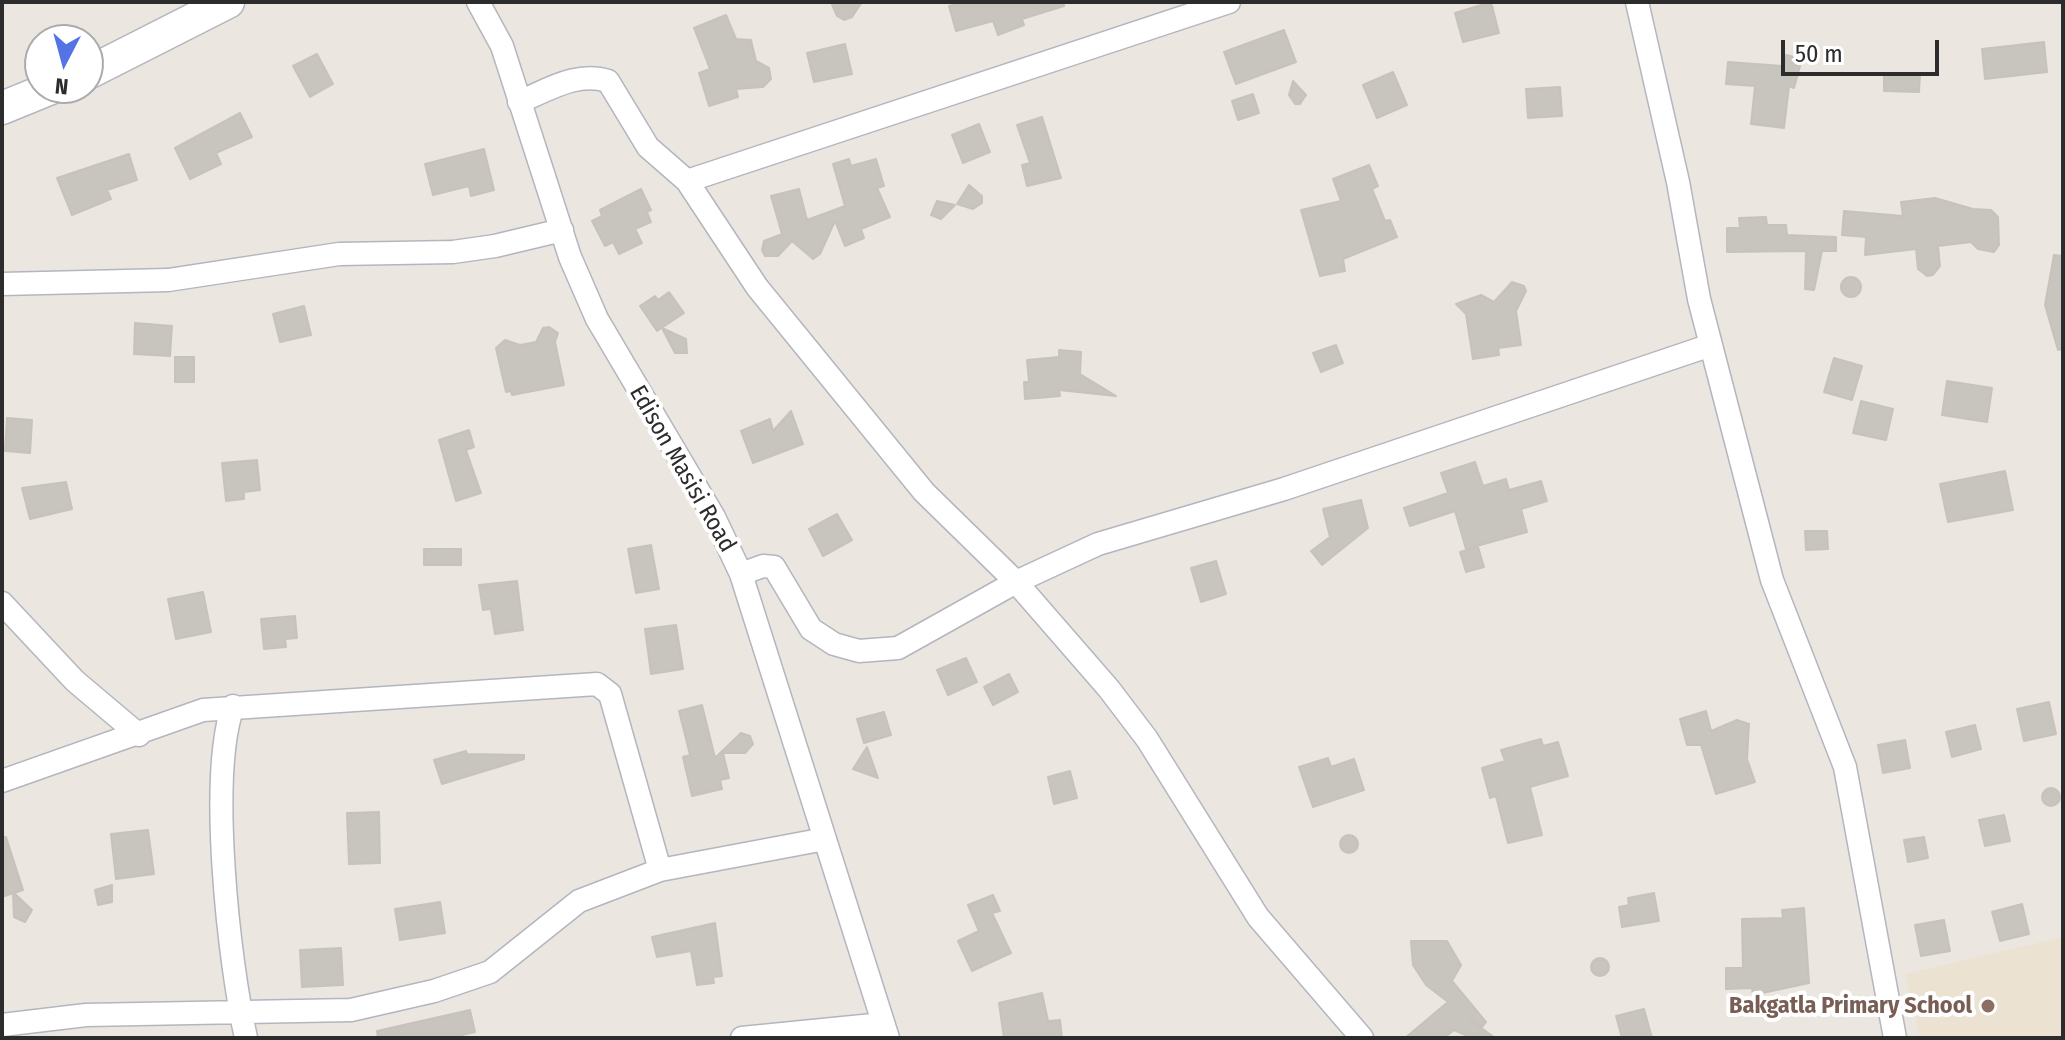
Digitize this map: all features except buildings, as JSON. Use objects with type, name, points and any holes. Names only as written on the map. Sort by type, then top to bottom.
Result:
[{"type":"main road","points":[[104,65],[228,2]]},
{"type":"main road","points":[[2,108],[24,99]]},
{"type":"street","name":"Edison Masisi Road","points":[[478,2],[502,46],[562,230],[597,319],[714,517],[741,574],[885,1031]]},
{"type":"street","points":[[687,181],[1229,2]]},
{"type":"street","points":[[1637,2],[1711,345],[1772,580],[1845,767],[1895,1038]]},
{"type":"street","points":[[519,102],[574,79],[591,76],[608,81],[648,147],[687,181],[757,287],[914,480],[1072,642],[1147,739],[1258,917],[1362,1038]]},
{"type":"street","points":[[2,284],[168,280],[339,254],[453,252],[495,246],[562,230]]},
{"type":"street","points":[[741,574],[763,566],[774,567],[811,629],[834,644],[859,651],[898,648],[1016,582],[1098,544],[1284,489],[1711,345]]},
{"type":"street","points":[[2,603],[75,681],[139,735]]},
{"type":"street","points":[[2,781],[203,710],[597,684],[610,694],[660,870]]},
{"type":"street","points":[[233,706],[222,746],[226,878],[240,1011],[246,1038]]},
{"type":"street","points":[[2,1025],[86,1015],[351,1010],[448,987],[490,972],[579,901],[660,870],[825,839]]},
{"type":"street","points":[[742,1038],[885,1031]]},
{"type":"shaded area","name":"Bakgatla Primary School","points":[[2063,937],[2063,1038],[1920,1038],[1905,974]]},
{"type":"place","name":"Bakgatla Primary School","points":[[1988,1006]]}]
